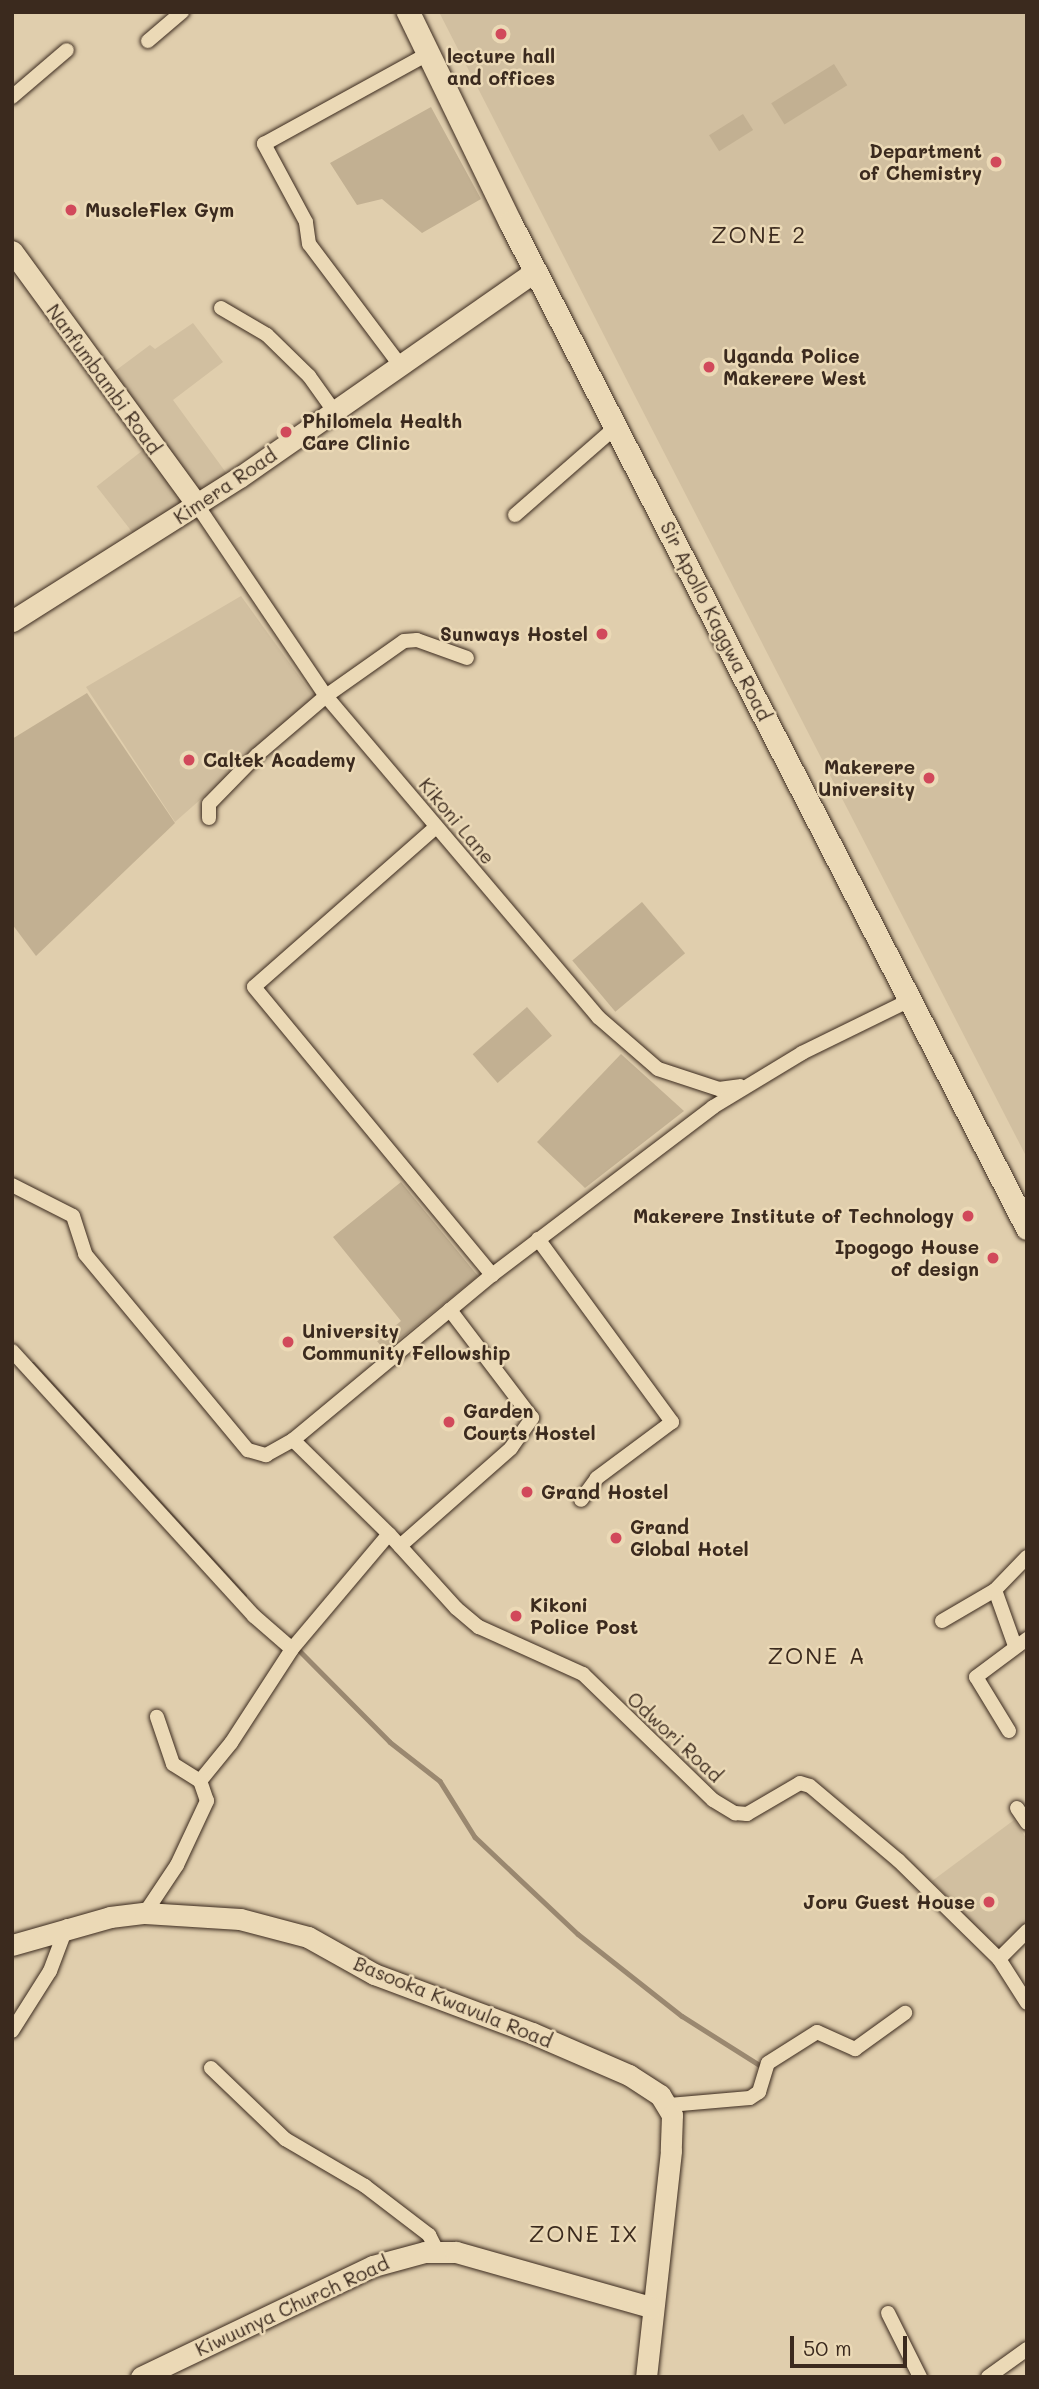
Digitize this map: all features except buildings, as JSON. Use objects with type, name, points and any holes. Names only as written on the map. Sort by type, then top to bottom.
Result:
[{"type":"main road","name":"Sir Apollo Kaggwa Road","points":[[408,12],[535,271],[912,999],[1027,1228]]},
{"type":"street","points":[[148,41],[182,12]]},
{"type":"street","points":[[12,97],[67,50]]},
{"type":"street","points":[[400,365],[309,244],[306,222],[264,144],[428,54]]},
{"type":"street","name":"Nanfumbambi Road","points":[[12,251],[197,505]]},
{"type":"street","name":"Kimera Road","points":[[12,621],[197,505],[535,271]]},
{"type":"street","points":[[221,308],[267,335],[309,376],[334,411]]},
{"type":"street","points":[[515,514],[615,427]]},
{"type":"street","name":"Kikoni Lane","points":[[197,505],[326,696],[598,1017],[642,1057],[702,1086],[719,1089],[745,1085]]},
{"type":"street","points":[[209,818],[213,799],[326,696],[410,639],[467,658]]},
{"type":"street","points":[[436,827],[254,987],[492,1275]]},
{"type":"street","points":[[12,1185],[73,1216],[85,1254],[253,1454],[274,1453],[538,1239],[745,1085],[912,999]]},
{"type":"street","points":[[538,1239],[672,1422],[597,1478],[581,1500]]},
{"type":"street","points":[[400,1546],[511,1448],[532,1418],[450,1310]]},
{"type":"street","points":[[12,1351],[254,1616],[292,1649]]},
{"type":"street","name":"Odwori Road","points":[[293,1440],[389,1534],[478,1627],[583,1674],[646,1740],[713,1800],[735,1813],[757,1811],[800,1783],[810,1786],[898,1860],[999,1959],[1027,2003]]},
{"type":"street","points":[[200,1781],[231,1743],[292,1649],[389,1534]]},
{"type":"street","points":[[942,1621],[995,1590],[1027,1557]]},
{"type":"street","points":[[995,1590],[1021,1642],[976,1677],[1009,1731]]},
{"type":"street","points":[[145,1913],[177,1865],[208,1801],[200,1781],[173,1764],[157,1717]]},
{"type":"street","points":[[1017,1808],[1027,1823]]},
{"type":"street","name":"Basooka Kwavula Road","points":[[12,1945],[67,1926],[145,1913],[240,1919],[308,1937],[374,1974],[480,2012],[629,2075],[670,2110]]},
{"type":"street","points":[[12,2031],[50,1971],[67,1926]]},
{"type":"street","points":[[999,1959],[1027,1931]]},
{"type":"street","points":[[646,2377],[651,2307],[667,2202],[670,2110],[750,2098],[759,2092],[768,2063],[817,2032],[855,2049],[905,2013]]},
{"type":"street","points":[[211,2068],[285,2139],[365,2186],[429,2235],[437,2251]]},
{"type":"street","name":"Kiwuunya Church Road","points":[[141,2377],[373,2266],[437,2251],[456,2252],[651,2307]]},
{"type":"street","points":[[888,2314],[920,2377]]},
{"type":"street","points":[[988,2377],[1027,2349]]},
{"type":"shaded area","name":"Makerere University","points":[[439,12],[1027,12],[1027,1158],[636,398]]},
{"type":"shaded area","points":[[834,64],[847,85],[784,124],[771,103]]},
{"type":"shaded area","points":[[431,107],[481,199],[422,233],[382,199],[357,205],[330,163]]},
{"type":"shaded area","points":[[743,114],[753,130],[719,151],[709,135]]},
{"type":"shaded area","points":[[193,323],[223,362],[173,400],[230,478],[205,497],[111,374],[150,345],[155,349]]},
{"type":"shaded area","points":[[147,447],[191,504],[141,543],[97,486]]},
{"type":"shaded area","name":"Caltek Academy","points":[[241,596],[315,698],[175,822],[86,687]]},
{"type":"shaded area","points":[[87,693],[175,823],[36,956],[12,924],[12,739]]},
{"type":"shaded area","points":[[642,902],[685,953],[615,1012],[572,960]]},
{"type":"shaded area","points":[[527,1007],[552,1036],[498,1083],[473,1054]]},
{"type":"shaded area","points":[[621,1054],[684,1111],[585,1188],[537,1142]]},
{"type":"shaded area","points":[[401,1182],[478,1276],[385,1351],[377,1341],[401,1321],[333,1237]]},
{"type":"shaded area","name":"Joru Guest House","points":[[1014,1820],[1027,1839],[1027,1923],[998,1951],[932,1881]]},
{"type":"waterway","points":[[33,1364],[244,1595]]},
{"type":"waterway","points":[[297,1648],[390,1742],[440,1781],[475,1837],[578,1934],[682,2016],[761,2066]]},
{"type":"place","name":"lecture hall and offices","points":[[501,34]]},
{"type":"place","name":"Department of Chemistry","points":[[996,162]]},
{"type":"place","name":"MuscleFlex Gym","points":[[71,210]]},
{"type":"place","name":"Uganda Police Makerere West","points":[[709,367]]},
{"type":"place","name":"Philomela Health Care Clinic","points":[[286,432]]},
{"type":"place","name":"Sunways Hostel","points":[[602,634]]},
{"type":"place","name":"Caltek Academy","points":[[189,760]]},
{"type":"place","name":"Makerere University","points":[[929,778]]},
{"type":"place","name":"Makerere Institute of Technology","points":[[968,1216]]},
{"type":"place","name":"Ipogogo House of design","points":[[993,1258]]},
{"type":"place","name":"University Community Fellowship","points":[[288,1342]]},
{"type":"place","name":"Garden Courts Hostel","points":[[449,1422]]},
{"type":"place","name":"Grand Hostel","points":[[527,1492]]},
{"type":"place","name":"Grand Global Hotel","points":[[616,1538]]},
{"type":"place","name":"Kikoni Police Post","points":[[516,1616]]},
{"type":"place","name":"Joru Guest House","points":[[989,1902]]},
{"type":"district","name":"ZONE 2","points":[[759,234]]},
{"type":"district","name":"ZONE A","points":[[817,1655]]},
{"type":"district","name":"ZONE IX","points":[[584,2233]]}]
